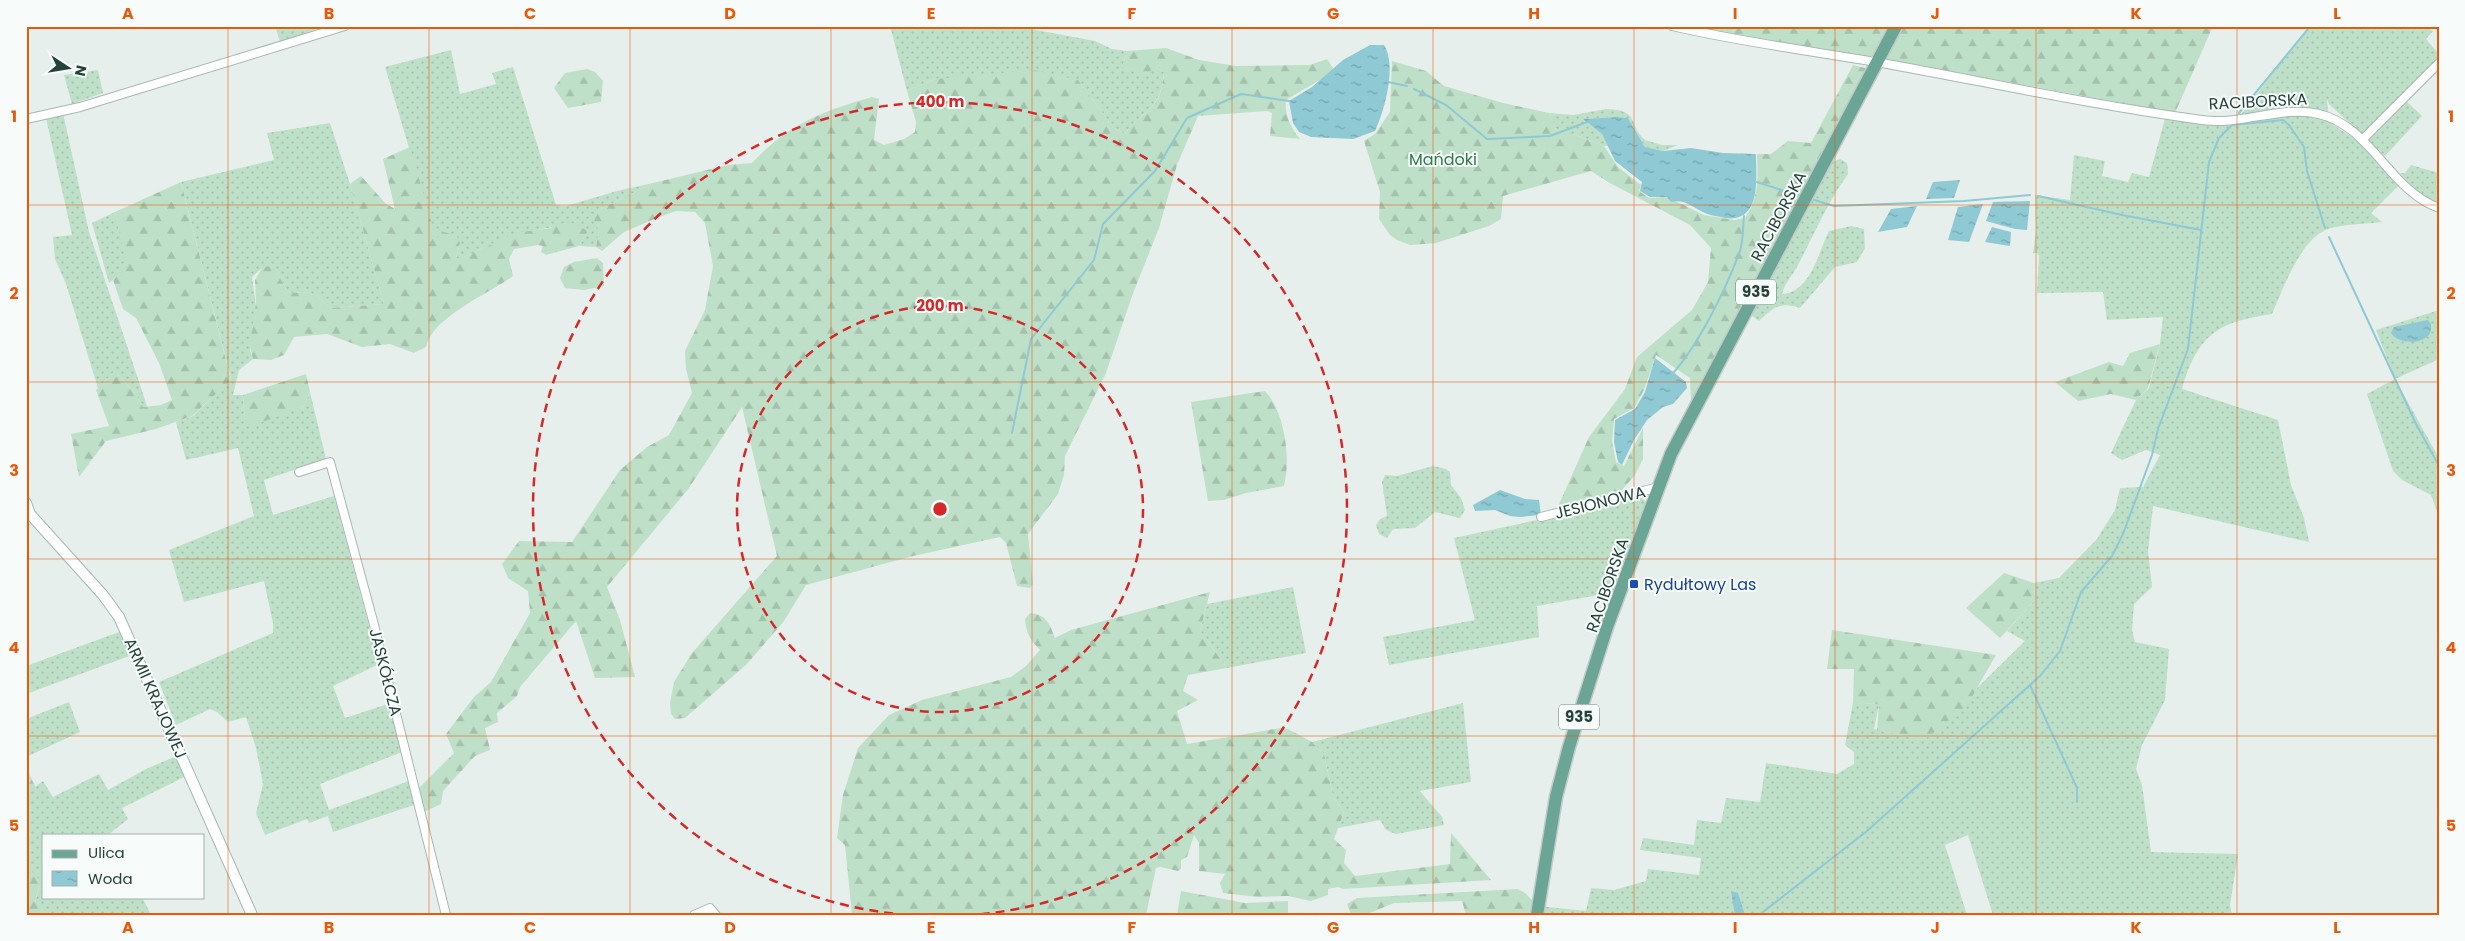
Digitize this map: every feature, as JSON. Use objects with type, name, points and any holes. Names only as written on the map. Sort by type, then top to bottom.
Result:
[{"type":"main road","name":"935","points":[[1877,62],[1896,26]]},
{"type":"main road","name":"RACIBORSKA","points":[[1538,915],[1556,798],[1569,747],[1607,627],[1671,454],[1877,62]]},
{"type":"street","points":[[26,119],[80,107],[345,26]]},
{"type":"street","points":[[1672,26],[1877,62]]},
{"type":"street","name":"RACIBORSKA","points":[[1877,62],[2038,94],[2212,122],[2301,112],[2330,117],[2362,140],[2412,194],[2426,204],[2439,208]]},
{"type":"street","points":[[2362,140],[2439,63]]},
{"type":"street","name":"JASKÓŁCZA","points":[[299,472],[330,462],[373,621],[446,915]]},
{"type":"street","name":"JESIONOWA","points":[[1541,517],[1659,487]]},
{"type":"street","name":"ARMII KRAJOWEJ","points":[[26,503],[30,514],[103,594],[119,617],[252,915]]},
{"type":"street","points":[[694,915],[710,908],[716,915]]},
{"type":"green space","points":[[275,26],[313,26],[314,30],[280,42]]},
{"type":"green space","points":[[890,26],[1015,26],[1095,41],[1112,49],[1127,51],[1122,68],[1156,68],[1164,72],[1162,86],[1156,101],[1125,134],[1113,127],[1078,80],[935,79],[907,91]]},
{"type":"green space","points":[[1680,26],[1893,26],[1875,59]]},
{"type":"green space","points":[[1902,26],[2213,26],[2175,113],[1885,59]]},
{"type":"green space","points":[[2309,26],[2311,28],[2311,26],[2427,26],[2433,31],[2426,39],[2439,54],[2439,63],[2405,100],[2422,116],[2385,156],[2329,104],[2327,99],[2328,113],[2305,110],[2240,116]]},
{"type":"green space","points":[[1166,48],[1199,60],[1236,66],[1310,65],[1327,59],[1335,71],[1286,100],[1289,121],[1300,139],[1270,136],[1272,113],[1267,111],[1198,116],[1177,165],[1159,228],[1132,296],[1106,373],[1065,456],[1064,475],[1058,494],[1028,534],[1033,584],[1030,588],[1017,586],[1006,543],[1000,537],[913,556],[806,585],[784,621],[747,664],[685,718],[675,719],[671,714],[670,703],[674,682],[692,653],[777,556],[742,407],[689,488],[607,587],[620,620],[635,677],[595,678],[576,621],[520,687],[517,696],[497,713],[498,722],[485,728],[490,750],[475,756],[443,791],[441,804],[422,813],[416,791],[454,753],[446,734],[474,697],[491,682],[530,613],[528,591],[508,578],[502,564],[519,541],[572,542],[620,470],[647,447],[669,435],[692,393],[686,369],[685,351],[705,310],[713,266],[705,223],[695,212],[676,211],[624,232],[602,251],[596,247],[599,231],[594,221],[599,210],[653,183],[728,165],[752,163],[779,138],[807,121],[872,97],[879,99],[874,140],[884,145],[904,139],[915,132],[916,122],[907,91],[935,79],[1033,70],[1078,80],[1113,127],[1125,134],[1156,101],[1161,90],[1164,72],[1156,68],[1144,75],[1122,68],[1127,51]]},
{"type":"green space","points":[[451,50],[460,94],[496,84],[492,73],[513,67],[556,205],[566,206],[653,183],[599,210],[599,231],[596,247],[579,246],[588,231],[574,227],[542,229],[524,233],[490,245],[462,258],[456,258],[460,243],[436,239],[385,67]]},
{"type":"green space","name":"Mańdoki","points":[[1392,61],[1426,71],[1444,86],[1503,103],[1549,113],[1556,130],[1573,134],[1604,146],[1618,167],[1641,185],[1639,191],[1649,198],[1667,197],[1704,215],[1734,220],[1745,218],[1753,203],[1757,180],[1757,154],[1771,154],[1788,141],[1811,143],[1853,65],[1865,68],[1867,73],[1691,401],[1690,378],[1656,355],[1644,390],[1634,408],[1614,419],[1612,442],[1616,462],[1624,466],[1643,428],[1643,459],[1635,475],[1621,491],[1556,511],[1589,437],[1625,389],[1637,357],[1692,310],[1708,282],[1711,248],[1690,225],[1608,182],[1591,171],[1503,196],[1501,219],[1489,226],[1436,243],[1410,245],[1397,240],[1390,235],[1379,219],[1380,192],[1364,141],[1375,134],[1390,112]]},
{"type":"green space","points":[[587,69],[595,72],[603,81],[601,102],[568,108],[554,88],[565,73]]},
{"type":"green space","points":[[98,70],[103,93],[72,104],[64,75]]},
{"type":"green space","points":[[1606,109],[1617,110],[1629,115],[1636,129],[1645,140],[1662,145],[1678,145],[1663,151],[1645,147],[1628,118],[1583,119],[1602,134],[1608,146],[1604,146],[1573,134],[1556,130],[1549,113],[1573,115]]},
{"type":"green space","points":[[63,113],[89,232],[147,406],[143,407],[135,393],[115,371],[98,388],[66,284],[55,259],[53,237],[72,235],[46,118]]},
{"type":"green space","points":[[2317,114],[2362,144],[2399,185],[2371,213],[2382,222],[2341,226],[2318,234],[2301,253],[2287,278],[2272,314],[2237,321],[2213,334],[2203,343],[2195,355],[2182,389],[2278,420],[2291,485],[2304,518],[2309,542],[2153,506],[2148,551],[2152,587],[2134,604],[2132,630],[2135,642],[2169,649],[2165,700],[2142,745],[2136,769],[2142,785],[2151,852],[2238,854],[2230,905],[2232,915],[1993,915],[1968,835],[1945,845],[1967,915],[1537,915],[1539,906],[1586,911],[1591,888],[1614,890],[1646,881],[1648,869],[1699,875],[1701,858],[1640,850],[1643,838],[1694,845],[1697,820],[1721,823],[1726,798],[1760,802],[1766,763],[1837,774],[1854,764],[1854,752],[1845,745],[1853,703],[1879,704],[1874,729],[1924,740],[2025,641],[2007,631],[2035,600],[2034,583],[2059,578],[2097,539],[2115,510],[2120,488],[2143,487],[2160,455],[2146,450],[2122,460],[2111,453],[2136,400],[2149,388],[2160,344],[2163,317],[2107,320],[2103,292],[2037,293],[2039,256],[2037,253],[2033,253],[2036,232],[2035,195],[2070,200],[2074,155],[2105,161],[2102,176],[2128,182],[2132,173],[2149,177],[2166,115],[2213,122]]},
{"type":"green space","points":[[330,123],[350,184],[384,304],[330,308],[316,295],[307,292],[288,293],[277,272],[262,268],[252,277],[256,307],[250,350],[253,359],[239,370],[233,395],[243,395],[245,425],[304,406],[310,392],[326,459],[264,480],[273,515],[334,496],[379,664],[333,686],[345,718],[391,703],[402,752],[320,784],[329,810],[409,781],[417,804],[333,832],[328,816],[309,823],[307,819],[265,835],[256,813],[263,784],[256,748],[246,717],[228,722],[217,712],[210,709],[176,725],[159,682],[273,633],[273,623],[264,581],[184,602],[169,550],[254,516],[238,448],[186,460],[176,422],[193,416],[231,379],[181,182],[274,160],[267,133]]},
{"type":"green space","points":[[410,147],[436,238],[444,232],[457,236],[460,243],[456,258],[462,258],[516,233],[550,228],[569,221],[588,231],[579,246],[546,255],[541,252],[543,246],[538,245],[514,249],[509,259],[513,276],[450,316],[431,336],[426,347],[414,353],[390,344],[362,347],[327,334],[294,337],[284,355],[271,360],[253,359],[250,347],[256,303],[255,280],[262,268],[268,266],[277,272],[288,293],[307,292],[316,295],[330,308],[384,304],[350,184],[361,176],[386,204],[395,209],[383,159]]},
{"type":"green space","points":[[1840,159],[1847,163],[1848,174],[1827,208],[1797,267],[1786,283],[1782,294],[1792,292],[1807,279],[1829,231],[1851,226],[1864,229],[1865,248],[1857,262],[1835,267],[1800,308],[1787,305],[1777,307],[1759,321],[1746,312],[1822,166]]},
{"type":"green space","points":[[2411,165],[2439,173],[2439,203],[2419,194],[2400,173],[2405,173]]},
{"type":"green space","points":[[181,182],[231,380],[192,416],[156,429],[106,441],[79,477],[71,434],[109,426],[96,390],[115,371],[135,393],[143,407],[161,405],[172,400],[159,363],[136,318],[123,309],[113,280],[127,268],[115,212]]},
{"type":"green space","points":[[115,212],[128,268],[109,283],[92,223]]},
{"type":"green space","points":[[597,258],[603,263],[604,286],[584,290],[565,288],[560,278],[564,267],[574,262]]},
{"type":"green space","points":[[2439,310],[2439,359],[2395,379],[2376,330]]},
{"type":"green space","points":[[2160,344],[2148,388],[2136,400],[2111,394],[2078,401],[2055,382],[2109,362],[2123,366],[2130,353]]},
{"type":"green space","points":[[306,374],[310,392],[304,406],[260,423],[245,426],[243,395]]},
{"type":"green space","points":[[2395,379],[2439,458],[2439,517],[2431,495],[2402,480],[2393,471],[2367,394]]},
{"type":"green space","points":[[1265,391],[1277,411],[1285,436],[1287,463],[1284,486],[1246,493],[1224,500],[1208,501],[1191,402]]},
{"type":"green space","points":[[1433,466],[1450,472],[1451,485],[1461,498],[1465,510],[1460,518],[1435,512],[1415,528],[1393,529],[1387,538],[1379,534],[1376,525],[1380,519],[1387,516],[1382,482],[1385,475],[1397,476]]},
{"type":"green space","points":[[1643,497],[1647,506],[1616,592],[1537,606],[1539,637],[1389,665],[1383,637],[1475,620],[1454,538]]},
{"type":"green space","points":[[2004,573],[2034,583],[2035,600],[2000,638],[1966,608]]},
{"type":"green space","points":[[1293,587],[1306,653],[1227,668],[1200,631],[1207,604]]},
{"type":"green space","points":[[1210,592],[1200,631],[1227,668],[1188,675],[1183,691],[1198,700],[1177,711],[1187,744],[1281,728],[1288,729],[1312,742],[1324,754],[1333,796],[1344,812],[1334,839],[1346,850],[1344,863],[1355,876],[1450,864],[1451,833],[1491,880],[1343,889],[1338,887],[1328,889],[1328,895],[1311,901],[1288,896],[1258,897],[1223,893],[1220,883],[1225,874],[1199,871],[1199,843],[1194,835],[1187,857],[1181,860],[1181,869],[1178,871],[1160,867],[1156,868],[1146,915],[852,915],[845,845],[837,838],[843,795],[858,748],[889,715],[922,700],[1011,677],[1026,666],[1040,650],[1031,639],[1026,628],[1025,619],[1030,613],[1036,614],[1047,621],[1055,638],[1071,630]]},
{"type":"green space","points":[[1832,630],[1996,655],[1966,707],[1924,740],[1877,730],[1879,704],[1853,703],[1854,669],[1827,669]]},
{"type":"green space","points":[[122,631],[132,655],[26,694],[26,666]]},
{"type":"green space","points":[[69,702],[80,732],[26,757],[26,719]]},
{"type":"green space","points":[[1463,703],[1471,782],[1420,791],[1442,817],[1444,825],[1396,834],[1386,830],[1380,820],[1338,828],[1344,812],[1333,796],[1324,754],[1312,742]]},
{"type":"green space","points":[[179,755],[186,776],[122,808],[128,819],[109,834],[42,834],[42,898],[142,898],[151,915],[47,915],[35,903],[39,887],[26,871],[26,794],[43,781],[53,797],[99,774],[108,790],[146,769]]},
{"type":"green space","points":[[29,774],[36,788],[26,794],[26,775]]},
{"type":"green space","points":[[26,871],[37,873],[39,887],[35,902],[47,915],[26,915]]},
{"type":"green space","points":[[1518,889],[1534,902],[1532,915],[1466,915],[1462,901],[1394,903],[1365,915],[1351,915],[1347,904],[1357,898]]},
{"type":"green space","points":[[1181,891],[1245,903],[1288,901],[1288,915],[1177,915]]},
{"type":"water","points":[[1370,45],[1384,45],[1388,54],[1390,75],[1386,100],[1375,131],[1353,139],[1311,137],[1299,132],[1293,123],[1289,101],[1312,87],[1343,60]]},
{"type":"water","points":[[1628,118],[1645,147],[1663,151],[1691,148],[1723,153],[1756,154],[1756,186],[1751,206],[1737,218],[1725,218],[1711,215],[1688,204],[1676,201],[1671,202],[1667,197],[1650,197],[1640,191],[1642,182],[1615,161],[1602,134],[1583,119]]},
{"type":"water","points":[[1960,180],[1954,198],[1926,199],[1933,182]]},
{"type":"water","points":[[2030,201],[2027,230],[2015,229],[1986,221],[1993,202]]},
{"type":"water","points":[[1983,204],[1969,242],[1948,240],[1958,207]]},
{"type":"water","points":[[1917,206],[1907,227],[1878,232],[1891,209]]},
{"type":"water","points":[[1992,227],[2011,232],[2010,246],[1985,242]]},
{"type":"water","points":[[2428,320],[2431,324],[2430,333],[2419,341],[2403,341],[2391,333],[2394,327]]},
{"type":"water","points":[[1655,358],[1686,382],[1687,388],[1673,404],[1663,407],[1647,420],[1634,440],[1622,465],[1618,462],[1614,442],[1615,420],[1635,409],[1645,392]]},
{"type":"water","points":[[1500,490],[1525,499],[1539,500],[1541,515],[1520,517],[1510,516],[1495,510],[1475,511],[1473,505]]},
{"type":"water","points":[[1731,891],[1738,893],[1745,915],[1735,915]]},
{"type":"waterway","points":[[2239,113],[2308,29]]},
{"type":"waterway","points":[[1388,82],[1407,86]]},
{"type":"waterway","points":[[1414,89],[1446,105],[1487,139],[1550,136],[1587,122]]},
{"type":"waterway","points":[[1012,433],[1031,339],[1094,260],[1103,224],[1155,171],[1187,118],[1241,94],[1289,101]]},
{"type":"waterway","points":[[1759,915],[1867,831],[2040,676],[2060,651],[2081,592],[2112,556],[2123,534],[2152,455],[2158,429],[2188,349],[2209,162],[2219,138],[2232,125],[2283,120],[2289,125],[2304,147],[2307,171],[2325,228]]},
{"type":"waterway","points":[[1757,182],[1800,196]]},
{"type":"waterway","points":[[1811,199],[1834,206],[1964,201],[2030,195]]},
{"type":"waterway","points":[[2038,196],[2201,230]]},
{"type":"waterway","points":[[1674,372],[1703,331],[1727,282],[1740,251],[1744,216]]},
{"type":"waterway","points":[[2329,237],[2416,424],[2439,466]]},
{"type":"waterway","points":[[2030,685],[2077,788],[2077,802]]},
{"type":"place","name":"Rydułtowy Las","points":[[1634,584]]}]
